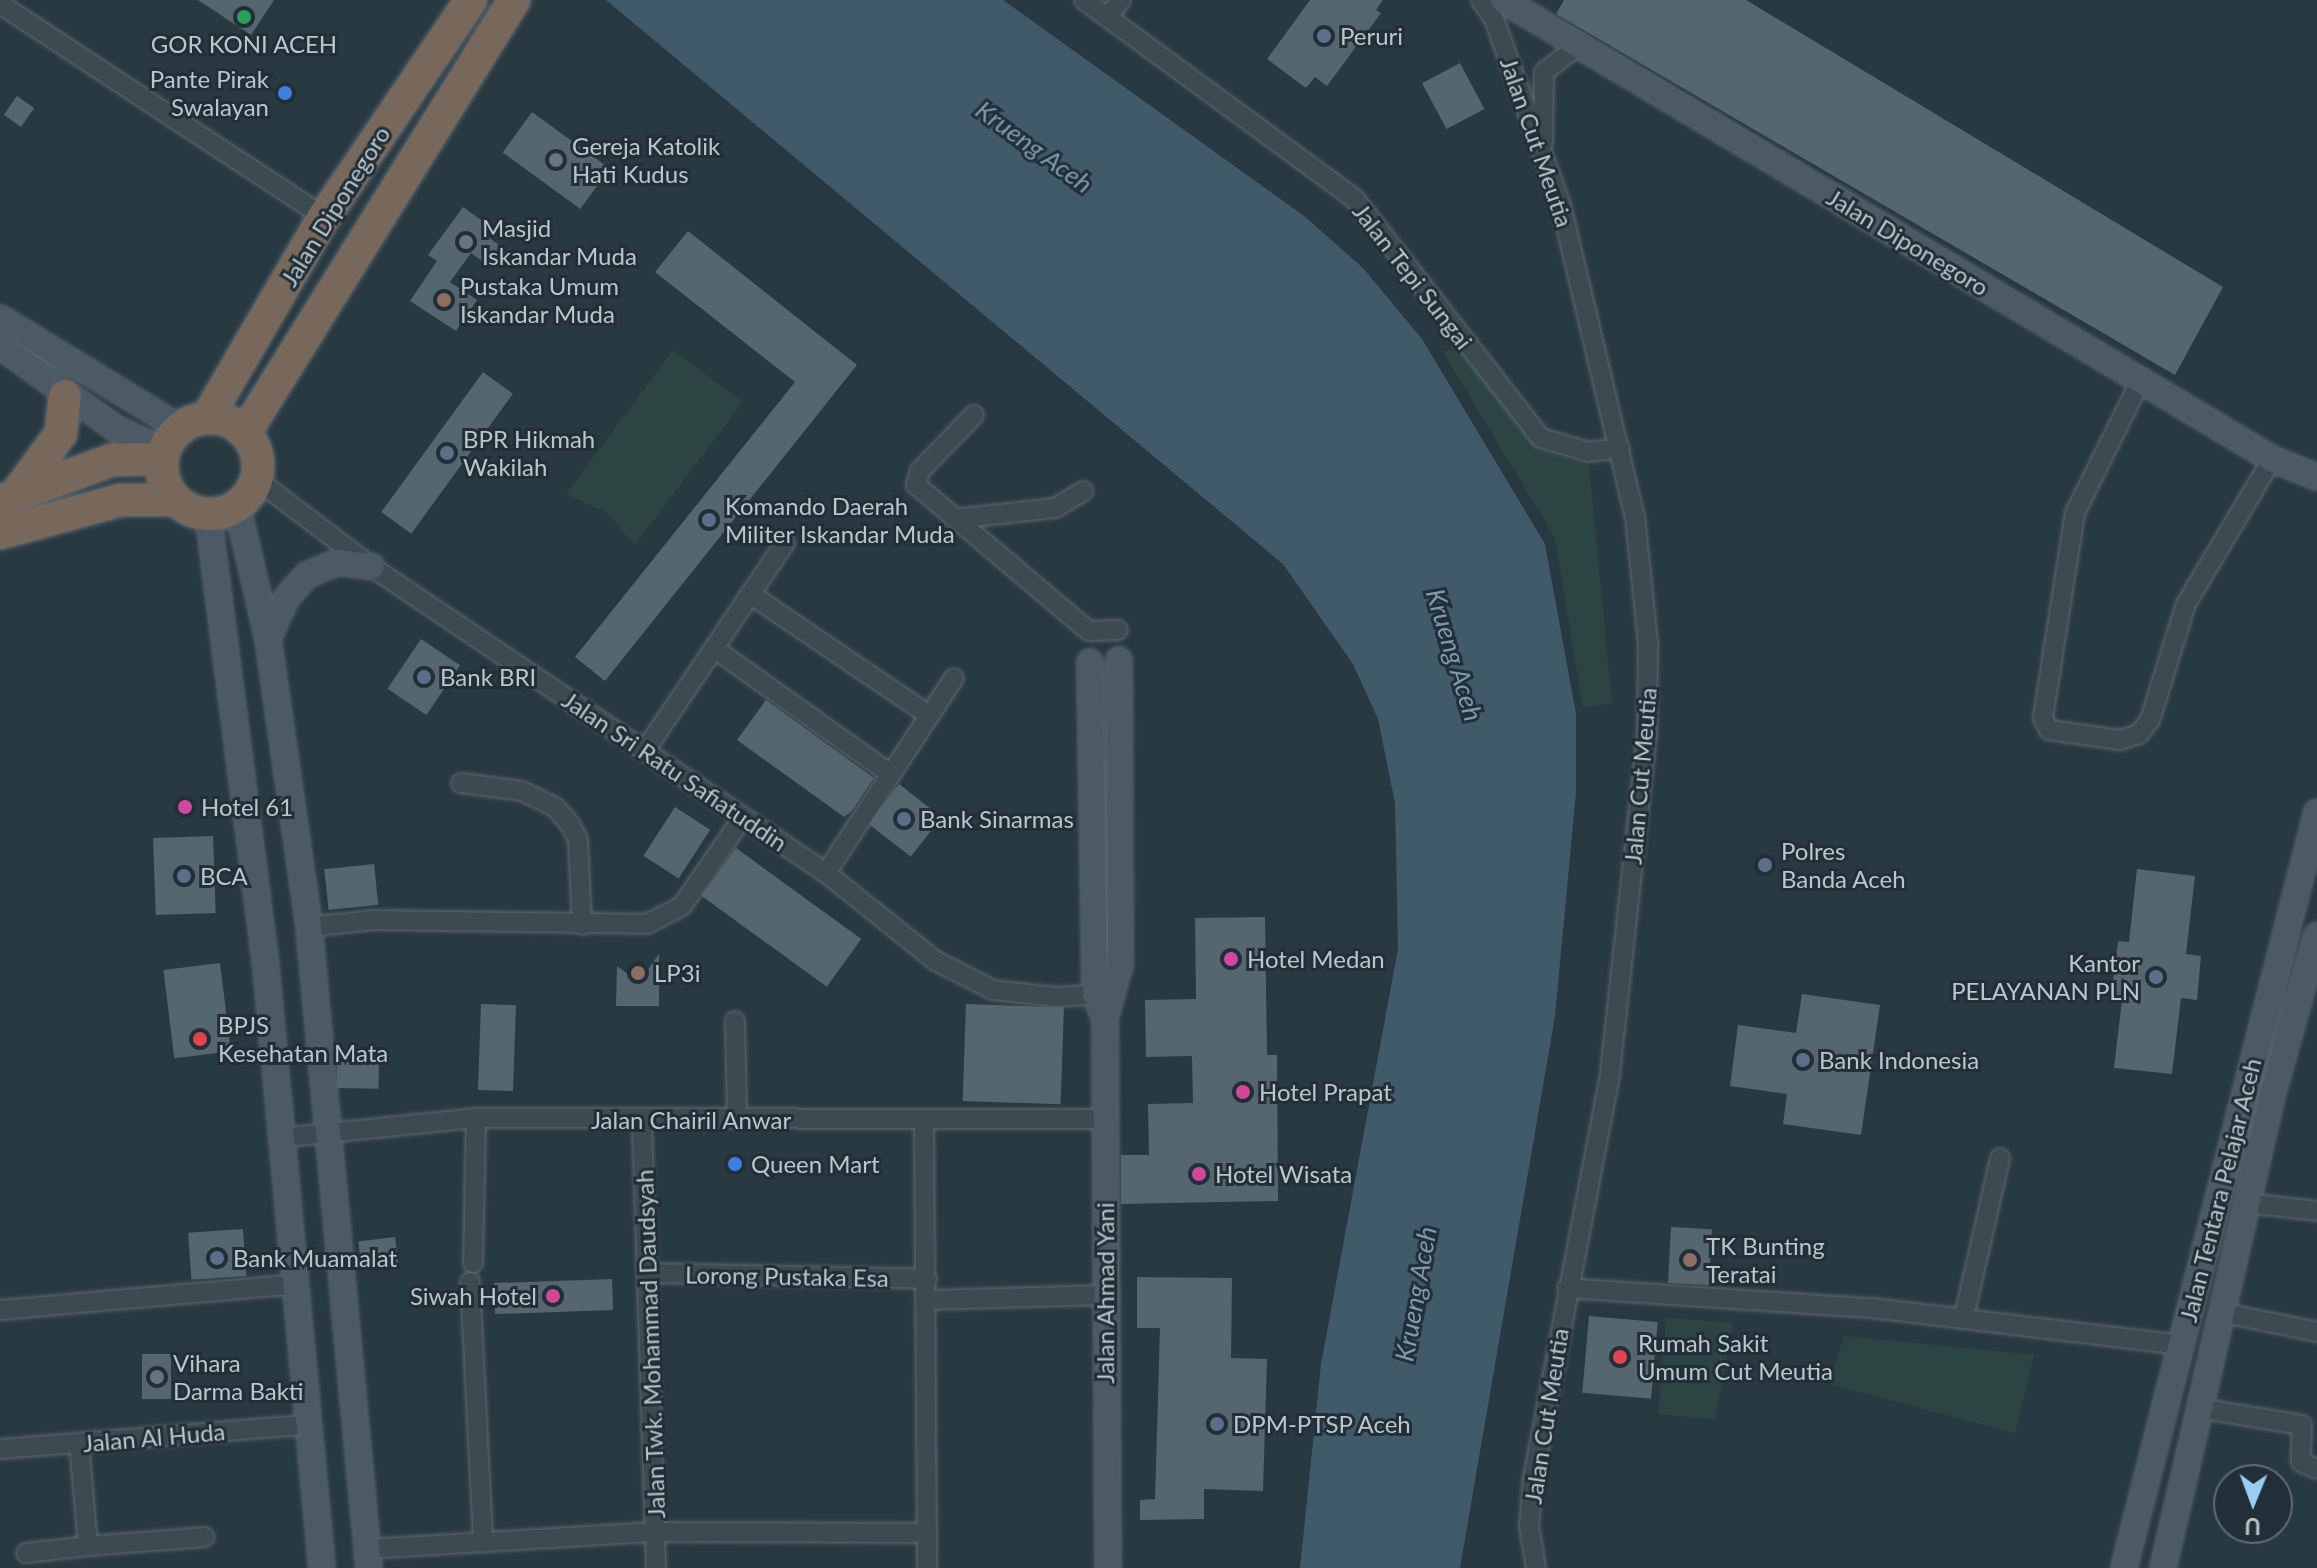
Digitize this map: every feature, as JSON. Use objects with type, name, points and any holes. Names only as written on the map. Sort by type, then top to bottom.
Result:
[{"type":"highway","name":"Jalan Diponegoro","points":[[178,439],[470,1]]},
{"type":"highway","points":[[245,433],[507,9]]},
{"type":"highway","points":[[7,498],[61,433],[65,396]]},
{"type":"highway","points":[[7,498],[178,439],[245,433]]},
{"type":"highway","points":[[0,533],[121,500],[175,500],[222,510],[256,479],[257,455],[245,433]]},
{"type":"highway","points":[[175,500],[164,481],[178,439]]},
{"type":"main road","name":"Jalan Diponegoro","points":[[1503,0],[2140,382],[2272,459],[2317,477]]},
{"type":"main road","points":[[470,1],[507,9]]},
{"type":"main road","points":[[0,318],[178,439]]},
{"type":"main road","points":[[0,346],[65,396],[178,439]]},
{"type":"main road","points":[[222,510],[268,638],[309,927],[368,1559]]},
{"type":"main road","points":[[222,510],[322,1568]]},
{"type":"main road","points":[[268,638],[287,597],[307,575],[338,562],[372,567]]},
{"type":"main road","points":[[1105,994],[1121,737],[1119,660]]},
{"type":"main road","name":"Jalan Ahmad Yani","points":[[1090,662],[1105,994],[1108,1568]]},
{"type":"main road","points":[[1092,736],[1121,737]]},
{"type":"main road","name":"Jalan Tentara Pelajar Aceh","points":[[2124,1568],[2317,812]]},
{"type":"main road","name":"Jalan Tentara Pelajar Aceh","points":[[2163,1568],[2204,1409],[2246,1203],[2271,1099],[2317,935]]},
{"type":"main road","points":[[2243,1098],[2271,1099]]},
{"type":"street","name":"Jalan Tepi Sungai","points":[[1084,0],[1354,198],[1541,438],[1588,452],[1620,448]]},
{"type":"street","points":[[1108,17],[1121,0]]},
{"type":"street","name":"Jalan Cut Meutia","points":[[1481,0],[1509,58],[1561,205],[1635,517],[1648,642],[1647,733],[1609,1080],[1533,1477],[1529,1526],[1536,1568]]},
{"type":"street","points":[[0,4],[324,217]]},
{"type":"street","points":[[1543,161],[1544,72],[1580,44]]},
{"type":"street","points":[[2140,382],[2075,513],[2043,718],[2049,730],[2120,740],[2139,734],[2150,720],[2186,604],[2272,459]]},
{"type":"street","points":[[974,415],[916,478],[954,519],[1089,631],[1118,630]]},
{"type":"street","name":"Jalan Sri Ratu Safiatuddin","points":[[256,479],[372,567],[826,873],[970,982],[1055,997],[1105,994]]},
{"type":"street","points":[[954,519],[1055,508],[1083,491]]},
{"type":"street","points":[[646,749],[785,543]]},
{"type":"street","points":[[750,594],[930,716]]},
{"type":"street","points":[[715,649],[890,774]]},
{"type":"street","points":[[826,873],[954,678]]},
{"type":"street","points":[[461,783],[522,791],[555,807],[570,824],[578,840],[582,925]]},
{"type":"street","points":[[309,927],[373,920],[647,924],[673,913],[743,817]]},
{"type":"street","points":[[735,1021],[737,1120]]},
{"type":"street","points":[[476,1118],[471,1272],[483,1543]]},
{"type":"street","name":"Jalan Chairil Anwar","points":[[279,1138],[329,1128],[476,1118],[924,1122],[1104,1119]]},
{"type":"street","name":"Jalan Twk. Mohammad Daudsyah","points":[[642,1121],[656,1568]]},
{"type":"street","points":[[924,1122],[928,1300],[927,1568]]},
{"type":"street","points":[[1964,1317],[2000,1158]]},
{"type":"street","points":[[2246,1203],[2317,1211]]},
{"type":"street","name":"Lorong Pustaka Esa","points":[[647,1273],[927,1279]]},
{"type":"street","points":[[0,1310],[295,1284]]},
{"type":"street","points":[[1567,1288],[1964,1317],[2182,1345]]},
{"type":"street","points":[[928,1300],[1105,1295]]},
{"type":"street","points":[[2224,1313],[2317,1332]]},
{"type":"street","points":[[2204,1409],[2302,1425],[2301,1462],[2317,1469]]},
{"type":"street","name":"Jalan Al Huda","points":[[0,1449],[308,1425]]},
{"type":"street","points":[[79,1443],[88,1546]]},
{"type":"street","points":[[368,1559],[483,1543],[656,1532],[927,1533]]},
{"type":"street","points":[[26,1553],[205,1537]]},
{"type":"green space","points":[[1476,339],[1542,432],[1537,450],[1589,465],[1612,703],[1583,708],[1555,538],[1443,352]]},
{"type":"green space","points":[[673,350],[743,402],[635,545],[606,512],[566,494]]},
{"type":"green space","points":[[1666,1318],[1733,1323],[1715,1419],[1658,1414]]},
{"type":"green space","points":[[1844,1336],[2034,1355],[2015,1433],[1829,1384]]},
{"type":"water","name":"Krueng Aceh","points":[[606,0],[1003,0],[1304,216],[1363,268],[1422,339],[1545,544],[1576,714],[1576,792],[1555,1016],[1460,1568],[1300,1568],[1321,1364],[1398,949],[1395,803],[1378,719],[1353,664],[1283,564]]},
{"type":"building","name":"GOR KONI ACEH","points":[[198,0],[274,0],[251,35]]},
{"type":"building","name":"Peruri","points":[[1310,0],[1383,0],[1376,10],[1381,13],[1327,86],[1315,77],[1306,88],[1267,59]]},
{"type":"building","points":[[1564,0],[1746,0],[2223,287],[2175,375],[1556,14]]},
{"type":"building","points":[[1460,63],[1484,109],[1446,129],[1422,83]]},
{"type":"building","points":[[17,96],[34,108],[21,127],[4,115]]},
{"type":"building","name":"Gereja Katolik Hati Kudus","points":[[532,112],[610,168],[580,209],[503,152]]},
{"type":"building","points":[[463,207],[491,227],[485,235],[505,249],[491,268],[471,253],[450,282],[477,300],[456,331],[410,301],[437,261],[428,255]]},
{"type":"building","name":"Komando Daerah Militer Iskandar Muda","points":[[688,231],[857,365],[605,681],[575,657],[795,382],[655,272]]},
{"type":"building","name":"BPR Hikmah Wakilah","points":[[483,372],[513,394],[411,534],[381,512]]},
{"type":"building","name":"Bank BRI","points":[[421,639],[460,665],[426,715],[387,689]]},
{"type":"building","points":[[766,700],[874,778],[852,811],[844,817],[737,740]]},
{"type":"building","name":"Bank Sinarmas","points":[[899,784],[942,817],[911,857],[868,823]]},
{"type":"building","points":[[675,807],[710,830],[679,879],[643,856]]},
{"type":"building","name":"BCA","points":[[213,836],[216,913],[156,915],[153,838]]},
{"type":"building","points":[[736,848],[861,939],[827,987],[701,896]]},
{"type":"building","points":[[374,864],[378,905],[329,910],[324,869]]},
{"type":"building","name":"Kantor PELAYANAN PLN","points":[[2137,869],[2195,876],[2186,954],[2201,956],[2197,1000],[2181,998],[2172,1074],[2114,1068],[2122,1000],[2111,999],[2118,941],[2129,942]]},
{"type":"building","points":[[1265,917],[1267,1055],[1277,1055],[1278,1201],[1121,1204],[1121,1155],[1149,1155],[1148,1104],[1193,1103],[1192,1056],[1146,1057],[1145,1000],[1196,999],[1195,918]]},
{"type":"building","points":[[659,954],[659,1006],[616,1006],[617,966],[639,982]]},
{"type":"building","points":[[220,963],[231,1051],[174,1058],[163,970]]},
{"type":"building","name":"Bank Indonesia","points":[[1802,994],[1880,1005],[1861,1135],[1783,1124],[1787,1094],[1730,1086],[1738,1025],[1796,1033]]},
{"type":"building","points":[[481,1004],[516,1005],[513,1091],[478,1090]]},
{"type":"building","points":[[966,1004],[1064,1007],[1061,1104],[963,1101]]},
{"type":"building","points":[[337,1062],[379,1063],[379,1089],[337,1088]]},
{"type":"building","name":"TK Bunting Teratai","points":[[1671,1227],[1712,1229],[1709,1285],[1668,1283]]},
{"type":"building","name":"Bank Muamalat","points":[[243,1229],[246,1276],[191,1280],[188,1233]]},
{"type":"building","points":[[395,1237],[398,1263],[361,1267],[358,1242]]},
{"type":"building","points":[[1137,1277],[1232,1278],[1231,1358],[1267,1359],[1263,1491],[1204,1489],[1204,1519],[1140,1520],[1140,1500],[1155,1499],[1160,1328],[1137,1328]]},
{"type":"building","name":"Siwah Hotel","points":[[612,1279],[613,1310],[495,1314],[494,1283]]},
{"type":"building","name":"Rumah Sakit Umum Cut Meutia","points":[[1589,1316],[1658,1322],[1651,1399],[1582,1393]]},
{"type":"building","name":"Vihara Darma Bakti","points":[[142,1354],[171,1354],[171,1399],[142,1399]]},
{"type":"place","name":"GOR KONI ACEH","points":[[244,17]]},
{"type":"place","name":"Peruri","points":[[1324,36]]},
{"type":"place","name":"Pante Pirak Swalayan","points":[[285,93]]},
{"type":"place","name":"Gereja Katolik Hati Kudus","points":[[556,160]]},
{"type":"place","name":"Masjid Iskandar Muda","points":[[466,242]]},
{"type":"place","name":"Pustaka Umum Iskandar Muda","points":[[444,300]]},
{"type":"place","name":"BPR Hikmah Wakilah","points":[[447,453]]},
{"type":"place","name":"Komando Daerah Militer Iskandar Muda","points":[[709,520]]},
{"type":"place","name":"Bank BRI","points":[[424,677]]},
{"type":"place","name":"Hotel 61","points":[[185,807]]},
{"type":"place","name":"Bank Sinarmas","points":[[904,819]]},
{"type":"place","name":"Polres Banda Aceh","points":[[1765,865]]},
{"type":"place","name":"BCA","points":[[184,876]]},
{"type":"place","name":"Hotel Medan","points":[[1231,959]]},
{"type":"place","name":"LP3i","points":[[638,973]]},
{"type":"place","name":"Kantor PELAYANAN PLN","points":[[2156,977]]},
{"type":"place","name":"BPJS Kesehatan Mata","points":[[200,1039]]},
{"type":"place","name":"Bank Indonesia","points":[[1803,1060]]},
{"type":"place","name":"Hotel Prapat","points":[[1243,1092]]},
{"type":"place","name":"Queen Mart","points":[[735,1164]]},
{"type":"place","name":"Hotel Wisata","points":[[1199,1174]]},
{"type":"place","name":"Bank Muamalat","points":[[217,1258]]},
{"type":"place","name":"TK Bunting Teratai","points":[[1690,1260]]},
{"type":"place","name":"Siwah Hotel","points":[[553,1296]]},
{"type":"place","name":"Rumah Sakit Umum Cut Meutia","points":[[1620,1357]]},
{"type":"place","name":"Vihara Darma Bakti","points":[[157,1377]]},
{"type":"place","name":"DPM-PTSP Aceh","points":[[1217,1424]]}]
